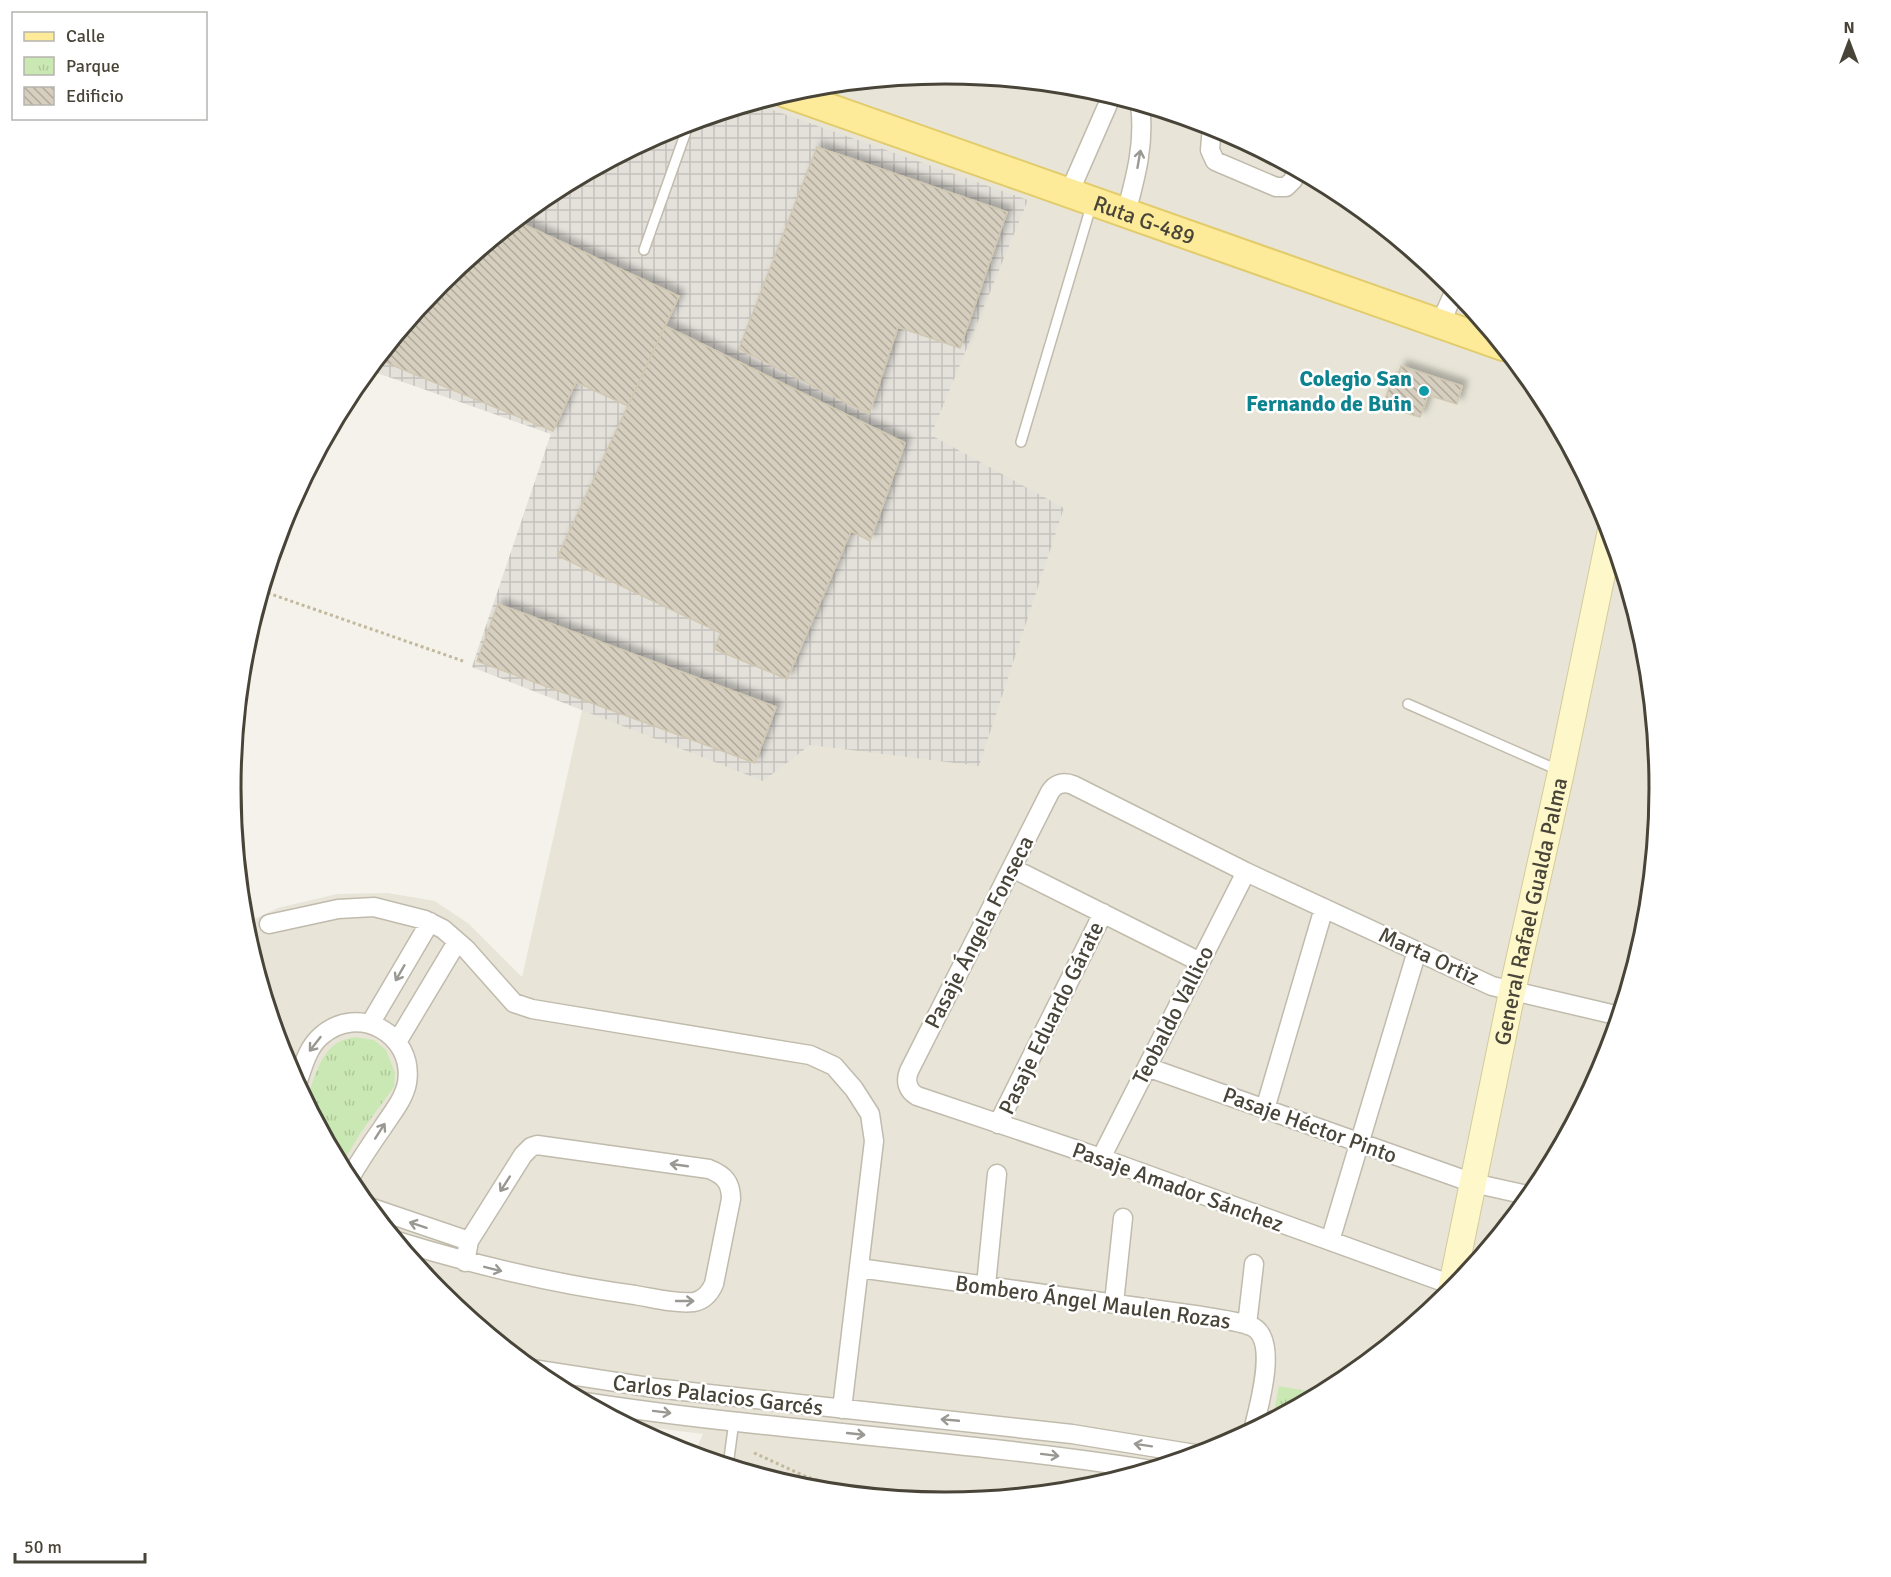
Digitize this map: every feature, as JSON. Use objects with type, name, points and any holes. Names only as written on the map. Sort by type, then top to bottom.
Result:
[{"type":"main road","name":"Ruta G-489","points":[[803,99],[1489,341]]},
{"type":"main road","name":"General Rafael Gualda Palma","points":[[1454,1276],[1607,548]]},
{"type":"street","points":[[1081,197],[1109,104]]},
{"type":"street","points":[[1126,213],[1141,150],[1140,112]]},
{"type":"street","points":[[1211,136],[1210,150],[1215,161],[1276,187],[1286,187],[1295,176]]},
{"type":"street","points":[[1440,324],[1451,298]]},
{"type":"street","name":"Marta Ortiz","points":[[1059,784],[1073,785],[1246,872],[1492,986],[1613,1014]]},
{"type":"street","name":"Pasaje Ángela Fonseca","points":[[907,1085],[909,1071],[1050,792],[1059,784]]},
{"type":"street","points":[[1012,868],[1200,962]]},
{"type":"street","name":"Teobaldo Vallico","points":[[1101,1158],[1246,872]]},
{"type":"street","points":[[269,924],[338,909],[374,907],[430,922],[443,929],[458,942],[514,1003],[532,1009],[810,1055],[834,1066],[854,1089],[870,1114],[874,1141],[842,1409]]},
{"type":"street","points":[[1265,1109],[1324,909]]},
{"type":"street","name":"Pasaje Eduardo Gárate","points":[[998,1124],[1103,913]]},
{"type":"street","points":[[370,1024],[430,922]]},
{"type":"street","points":[[397,1042],[458,942]]},
{"type":"street","points":[[1330,1241],[1417,951]]},
{"type":"street","points":[[301,1072],[308,1053],[320,1037],[328,1030],[349,1023],[370,1024],[388,1033],[397,1042],[406,1060],[408,1071],[405,1090],[354,1171]]},
{"type":"street","name":"Pasaje Héctor Pinto","points":[[1147,1066],[1473,1183],[1521,1194]]},
{"type":"street","name":"Pasaje Amador Sánchez","points":[[907,1085],[917,1096],[1101,1158],[1330,1241],[1444,1287]]},
{"type":"street","points":[[409,1245],[465,1262],[516,1274],[675,1301],[699,1300],[706,1296],[714,1284],[731,1189],[723,1176],[709,1170],[537,1145],[523,1155],[469,1240],[465,1262]]},
{"type":"street","points":[[986,1286],[997,1174]]},
{"type":"street","points":[[384,1213],[469,1240]]},
{"type":"street","points":[[1114,1304],[1122,1218]]},
{"type":"street","points":[[1246,1325],[1254,1264]]},
{"type":"street","name":"Bombero Ángel Maulen Rozas","points":[[859,1268],[1202,1316],[1253,1326],[1262,1335],[1266,1358],[1255,1421]]},
{"type":"street","name":"Carlos Palacios Garcés","points":[[552,1373],[605,1382],[1061,1433],[1182,1452]]},
{"type":"street","name":"Carlos Palacios Garcés","points":[[604,1405],[734,1421],[1025,1452],[1133,1467]]},
{"type":"street","points":[[903,1439],[906,1416]]},
{"type":"lane","points":[[644,250],[685,134]]},
{"type":"lane","points":[[1020,442],[1081,197]]},
{"type":"lane","points":[[1408,704],[1561,772]]},
{"type":"lane","points":[[729,1459],[734,1421]]},
{"type":"path","points":[[269,593],[463,661]]},
{"type":"path","points":[[754,1453],[807,1477],[823,1482]]},
{"type":"shaded area","points":[[946,84],[1037,90],[1128,108],[1172,121],[1257,157],[1298,178],[1374,230],[1444,290],[1475,324],[1531,397],[1556,436],[1596,519],[1613,562],[1636,651],[1644,697],[1650,788],[1644,880],[1636,926],[1613,1015],[1596,1058],[1556,1141],[1531,1180],[1475,1253],[1444,1287],[1410,1318],[1337,1374],[1298,1399],[1215,1439],[1172,1456],[1083,1479],[1037,1487],[946,1493],[854,1487],[808,1479],[763,1469],[697,1447],[703,1434],[650,1427],[593,1399],[554,1374],[481,1318],[447,1287],[387,1217],[335,1141],[295,1058],[278,1015],[265,971],[254,919],[278,908],[337,894],[388,893],[435,901],[469,924],[522,977],[582,710],[472,667],[551,434],[378,373],[416,324],[447,290],[481,259],[554,203],[593,178],[676,138],[719,121],[763,108],[854,90]]},
{"type":"shaded area","points":[[766,107],[1028,200],[931,435],[1064,508],[979,766],[810,745],[763,781],[472,667],[551,434],[378,373],[416,324],[447,290],[481,259],[554,203],[593,178],[634,157],[719,121]]},
{"type":"green space","points":[[355,1037],[374,1040],[386,1050],[395,1073],[394,1087],[361,1132],[346,1158],[310,1090],[321,1061],[339,1042]]},
{"type":"green space","points":[[1279,1386],[1310,1392],[1298,1399],[1274,1411]]},
{"type":"building","points":[[817,147],[1007,212],[960,348],[898,327],[869,414],[739,349]]},
{"type":"building","points":[[524,225],[679,296],[628,406],[576,382],[553,431],[385,362],[447,290]]},
{"type":"building","points":[[665,326],[905,443],[870,541],[851,531],[787,679],[714,649],[721,633],[558,556]]},
{"type":"building","name":"Colegio San Fernando de Buin","points":[[1401,366],[1462,386],[1457,404],[1428,395],[1420,417],[1383,406],[1392,379],[1396,380]]},
{"type":"building","points":[[498,604],[776,707],[755,763],[477,661]]},
{"type":"place","name":"Colegio San Fernando de Buin","points":[[1424,391]]}]
